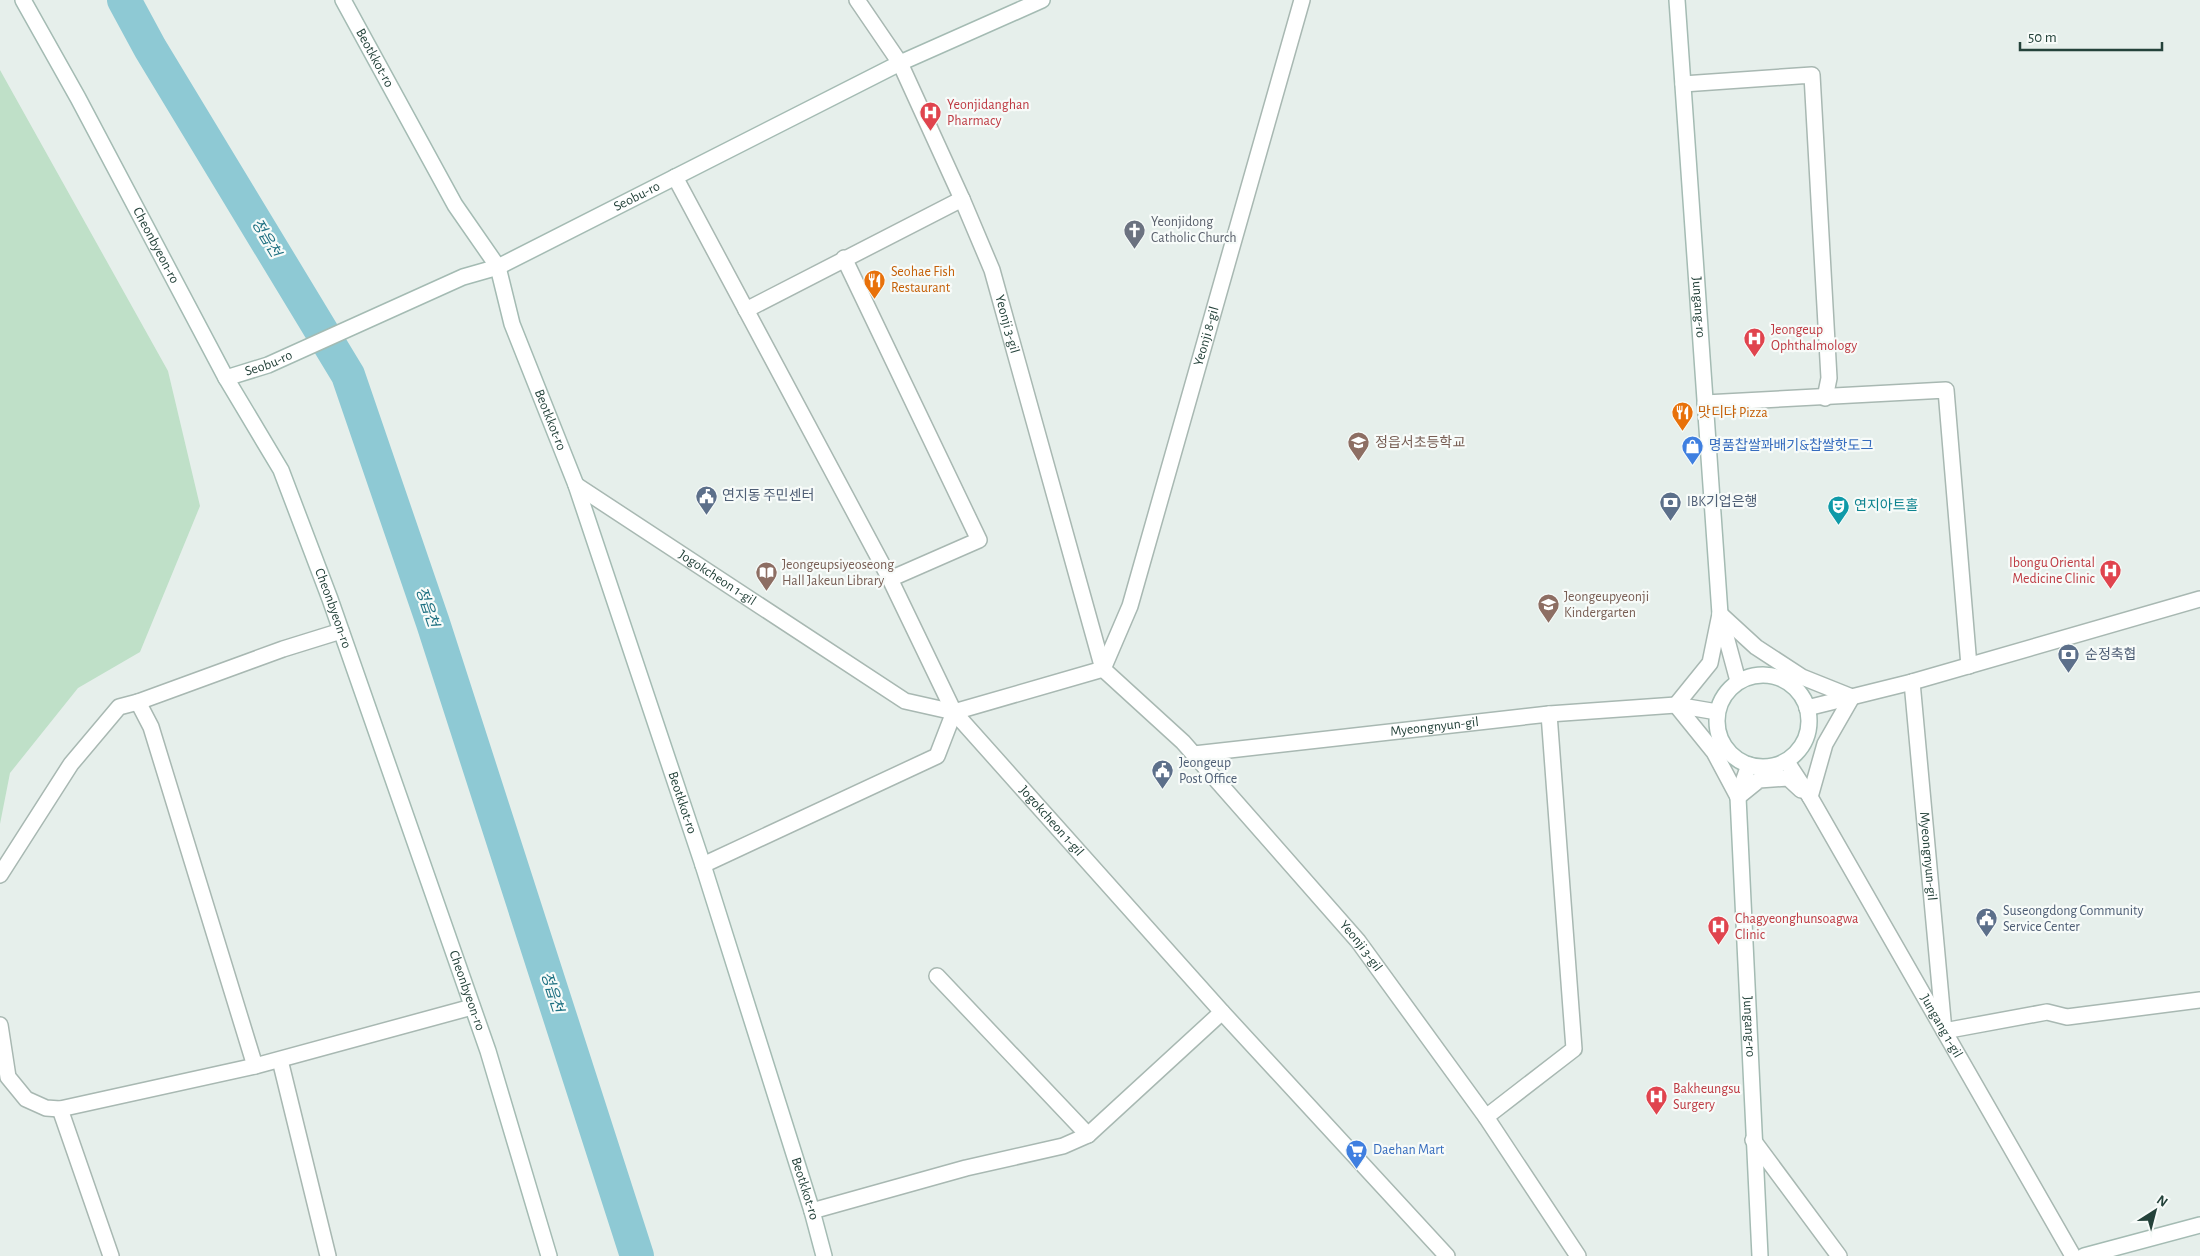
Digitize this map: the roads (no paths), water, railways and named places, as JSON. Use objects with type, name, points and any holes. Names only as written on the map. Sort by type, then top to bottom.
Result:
[{"type":"street","name":"Cheonbyeon-ro","points":[[23,0],[78,98],[226,378],[281,470],[341,632],[488,1051],[549,1256]]},
{"type":"street","name":"Beotkkot-ro","points":[[343,0],[455,205],[498,267],[512,324],[576,485],[703,865],[812,1211],[824,1256]]},
{"type":"street","name":"Yeonji 3-gil","points":[[857,0],[900,63],[992,270],[1103,669],[1194,754],[1358,942],[1486,1117],[1578,1256]]},
{"type":"street","name":"Seobu-ro","points":[[226,378],[268,365],[463,277],[498,267],[900,63],[1042,0]]},
{"type":"street","name":"Yeonji 8-gil","points":[[1103,669],[1130,606],[1302,0]]},
{"type":"street","name":"Jungang-ro","points":[[1678,0],[1720,614]]},
{"type":"street","points":[[1683,84],[1812,75],[1829,378],[1825,398]]},
{"type":"street","points":[[675,177],[890,579],[954,712],[937,756],[703,865]]},
{"type":"street","points":[[746,310],[962,199]]},
{"type":"street","points":[[844,258],[979,540],[890,579]]},
{"type":"street","points":[[1705,403],[1946,390],[1969,666]]},
{"type":"street","name":"Jogokcheon 1-gil","points":[[576,485],[905,701],[954,712],[1222,1012],[1447,1256]]},
{"type":"street","points":[[1807,708],[1912,682],[2200,599]]},
{"type":"street","points":[[1720,614],[1738,681]]},
{"type":"street","points":[[1720,614],[1756,647],[1802,677],[1852,697]]},
{"type":"street","points":[[1720,614],[1710,662],[1676,706],[1714,752],[1738,797]]},
{"type":"street","points":[[0,875],[71,764],[119,707],[138,702],[284,649],[341,632]]},
{"type":"street","points":[[954,712],[1103,669]]},
{"type":"street","points":[[1763,674],[1783,678],[1799,693],[1807,708],[1810,723],[1806,739],[1787,762],[1773,767],[1755,767],[1738,760],[1725,747],[1717,731],[1717,712],[1722,699],[1731,685],[1746,676],[1763,674]]},
{"type":"street","name":"Myeongnyun-gil","points":[[1912,682],[1944,1031]]},
{"type":"street","points":[[1738,797],[1759,780],[1788,778],[1810,797],[1825,744],[1852,697]]},
{"type":"street","points":[[138,702],[151,726],[255,1066]]},
{"type":"street","name":"Myeongnyun-gil","points":[[1194,754],[1549,714],[1676,706],[1717,712]]},
{"type":"street","points":[[1486,1117],[1574,1049],[1549,714]]},
{"type":"street","name":"Jungang 1-gil","points":[[1787,762],[1810,797],[2073,1256]]},
{"type":"street","points":[[1738,797],[1749,764]]},
{"type":"street","name":"Jungang-ro","points":[[1738,797],[1760,1256]]},
{"type":"street","points":[[937,976],[1088,1135]]},
{"type":"street","points":[[1944,1031],[2047,1012],[2067,1017],[2200,1000]]},
{"type":"street","points":[[0,1025],[8,1077],[26,1099],[46,1108],[60,1109],[280,1060],[472,1007]]},
{"type":"street","points":[[812,1211],[966,1168],[1063,1146],[1088,1135],[1222,1012]]},
{"type":"street","points":[[280,1060],[328,1256]]},
{"type":"street","points":[[60,1109],[111,1256]]},
{"type":"street","points":[[1753,1140],[1839,1256]]},
{"type":"street","points":[[2084,1256],[2200,1225]]},
{"type":"waterway","name":"정읍천","points":[[124,0],[150,48],[348,375],[433,623],[637,1256]]},
{"type":"place","name":"Yeonjidanghan Pharmacy","points":[[931,132]]},
{"type":"place","name":"Yeonjidong Catholic Church","points":[[1135,249]]},
{"type":"place","name":"Seohae Fish Restaurant","points":[[875,299]]},
{"type":"place","name":"Jeongeup Ophthalmology","points":[[1755,357]]},
{"type":"place","name":"맛디댜 Pizza","points":[[1682,432]]},
{"type":"place","name":"정읍서초등학교","points":[[1359,462]]},
{"type":"place","name":"명품찹쌀꽈배기&찹쌀핫도그","points":[[1693,465]]},
{"type":"place","name":"연지동 주민센터","points":[[706,515]]},
{"type":"place","name":"IBK기업은행","points":[[1671,521]]},
{"type":"place","name":"연지아트홀","points":[[1838,525]]},
{"type":"place","name":"Ibongu Oriental Medicine Clinic","points":[[2111,590]]},
{"type":"place","name":"Jeongeupsiyeoseong Hall Jakeun Library","points":[[766,592]]},
{"type":"place","name":"Jeongeupyeonji Kindergarten","points":[[1548,624]]},
{"type":"place","name":"순정축협","points":[[2069,674]]},
{"type":"place","name":"Jeongeup Post Office","points":[[1163,790]]},
{"type":"place","name":"Suseongdong Community Service Center","points":[[1987,938]]},
{"type":"place","name":"Chagyeonghunsoagwa Clinic","points":[[1719,946]]},
{"type":"place","name":"Bakheungsu Surgery","points":[[1657,1116]]},
{"type":"place","name":"Daehan Mart","points":[[1357,1169]]}]
